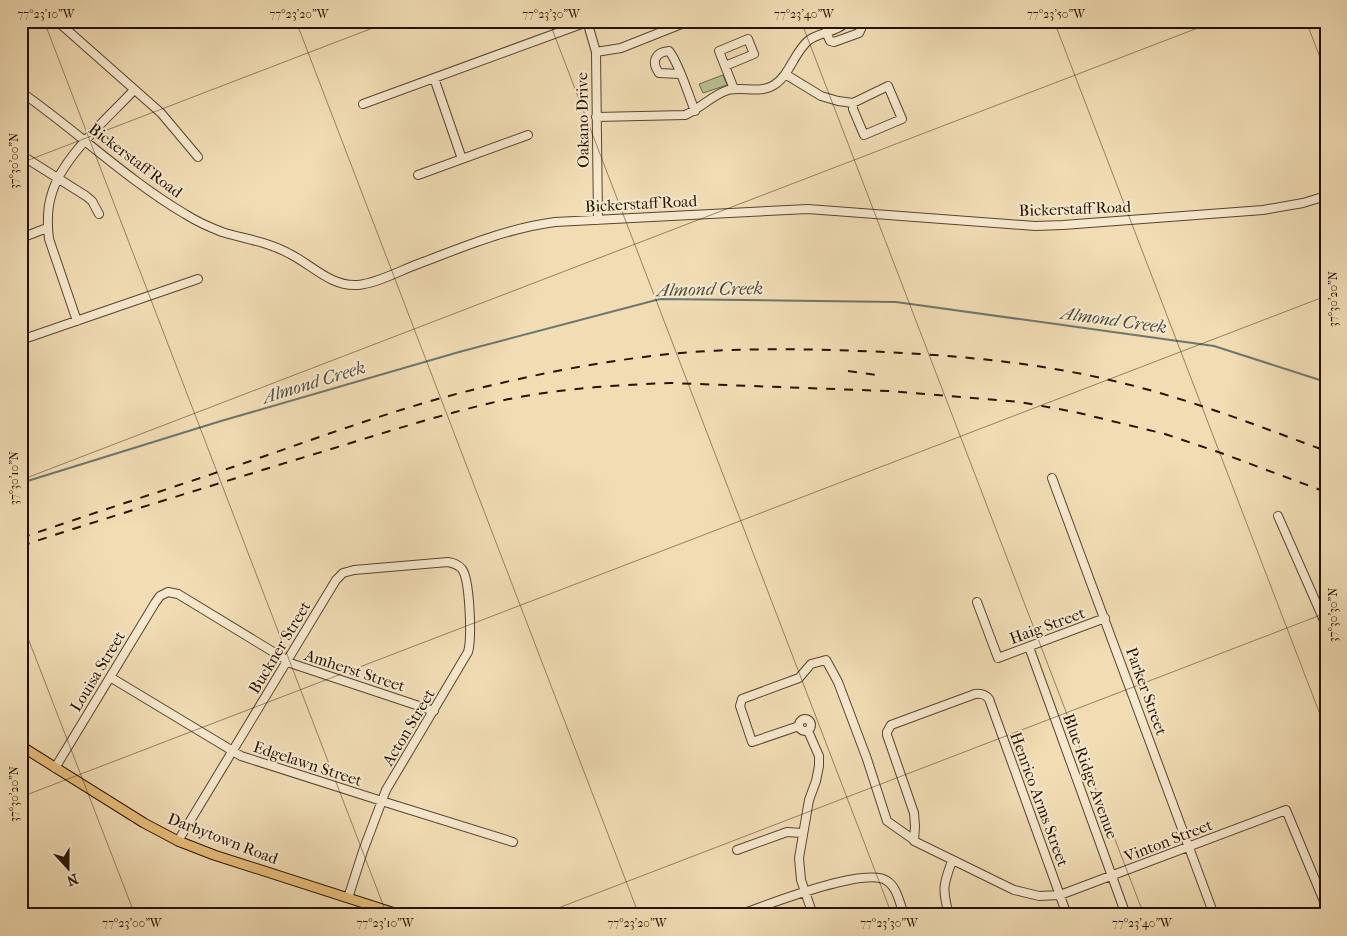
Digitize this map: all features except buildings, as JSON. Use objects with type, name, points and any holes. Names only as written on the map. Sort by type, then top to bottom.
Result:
[{"type":"main road","name":"Darbytown Road","points":[[21,746],[144,823],[178,840],[214,855],[401,915]]},
{"type":"street","points":[[57,21],[160,113],[198,157]]},
{"type":"street","points":[[596,52],[621,48],[689,21]]},
{"type":"street","points":[[596,117],[678,116],[695,111],[721,93],[734,89],[766,89],[775,85],[785,74],[803,46],[814,37],[842,26],[846,21]]},
{"type":"street","points":[[826,32],[830,41],[834,42],[859,33],[861,29],[859,21]]},
{"type":"street","points":[[363,104],[587,22]]},
{"type":"street","name":"Oakano Drive","points":[[587,22],[596,52],[598,220]]},
{"type":"street","points":[[725,66],[754,54],[748,39],[718,51],[734,89]]},
{"type":"street","points":[[680,74],[695,111]]},
{"type":"street","points":[[785,74],[821,96],[838,102],[853,103],[888,86],[902,119],[864,135],[853,103]]},
{"type":"street","points":[[434,78],[462,159]]},
{"type":"street","points":[[77,321],[49,239],[47,228],[48,206],[52,191],[64,166],[134,90]]},
{"type":"street","name":"Bickerstaff Road","points":[[21,92],[156,196],[186,214],[221,231],[279,248],[328,278],[343,284],[358,285],[366,283],[453,250],[524,227],[555,222],[808,208],[1035,226],[1278,208],[1326,196]]},
{"type":"street","points":[[418,175],[528,135]]},
{"type":"street","points":[[21,154],[86,196],[92,201],[100,214]]},
{"type":"street","points":[[21,238],[47,228]]},
{"type":"street","points":[[21,340],[198,279]]},
{"type":"street","name":"Parker Street","points":[[1052,478],[1214,915]]},
{"type":"street","points":[[1278,516],[1323,607],[1326,625]]},
{"type":"street","name":"Buckner Street","points":[[178,840],[336,580],[343,573],[354,570],[448,562],[462,569]]},
{"type":"street","name":"Acton Street","points":[[348,898],[381,801],[462,663],[470,645],[471,630],[466,580],[462,569]]},
{"type":"street","name":"Amherst Street","points":[[166,592],[178,594],[288,661],[434,711]]},
{"type":"street","name":"Louisa Street","points":[[54,768],[155,603],[166,592]]},
{"type":"street","name":"Haig Street","points":[[977,602],[998,658],[1105,618]]},
{"type":"street","name":"Blue Ridge Avenue","points":[[1029,647],[1126,915]]},
{"type":"street","points":[[799,726],[752,742],[740,706],[742,699],[798,678],[811,664],[826,660],[838,682],[867,759],[887,821],[914,840],[916,844],[1020,892],[1039,896],[1060,894]]},
{"type":"street","name":"Edgelawn Street","points":[[110,677],[232,751],[258,762],[513,842]]},
{"type":"street","name":"Henrico Arms Street","points":[[914,840],[915,818],[889,741],[887,732],[889,727],[974,694],[980,693],[985,695],[989,699],[1067,915]]},
{"type":"street","points":[[799,726],[801,720],[808,719],[812,725],[808,731]]},
{"type":"street","points":[[799,726],[802,731],[808,731]]},
{"type":"street","points":[[808,731],[818,756],[819,766],[809,800],[798,858],[804,891],[813,915]]},
{"type":"street","name":"Vinton Street","points":[[1060,894],[1286,810],[1326,906]]},
{"type":"street","points":[[737,850],[787,832],[802,834]]},
{"type":"street","points":[[949,915],[944,882],[952,861]]},
{"type":"street","points":[[747,912],[820,886],[870,877],[883,878],[893,887],[904,915]]},
{"type":"green space","points":[[723,75],[727,85],[703,93],[699,84]]},
{"type":"waterway","name":"Almond Creek","points":[[21,483],[221,421],[459,352],[660,299],[896,302],[1214,346],[1326,382]]},
{"type":"railway","points":[[21,538],[364,422],[464,392],[566,369],[618,360],[724,350],[778,349],[886,352],[972,358],[1058,369],[1168,395],[1326,451]]},
{"type":"railway","points":[[848,371],[883,376]]},
{"type":"railway","points":[[21,546],[295,460],[470,408],[561,391],[605,386],[671,383],[888,391],[1020,402],[1075,412],[1165,434],[1326,492]]}]
